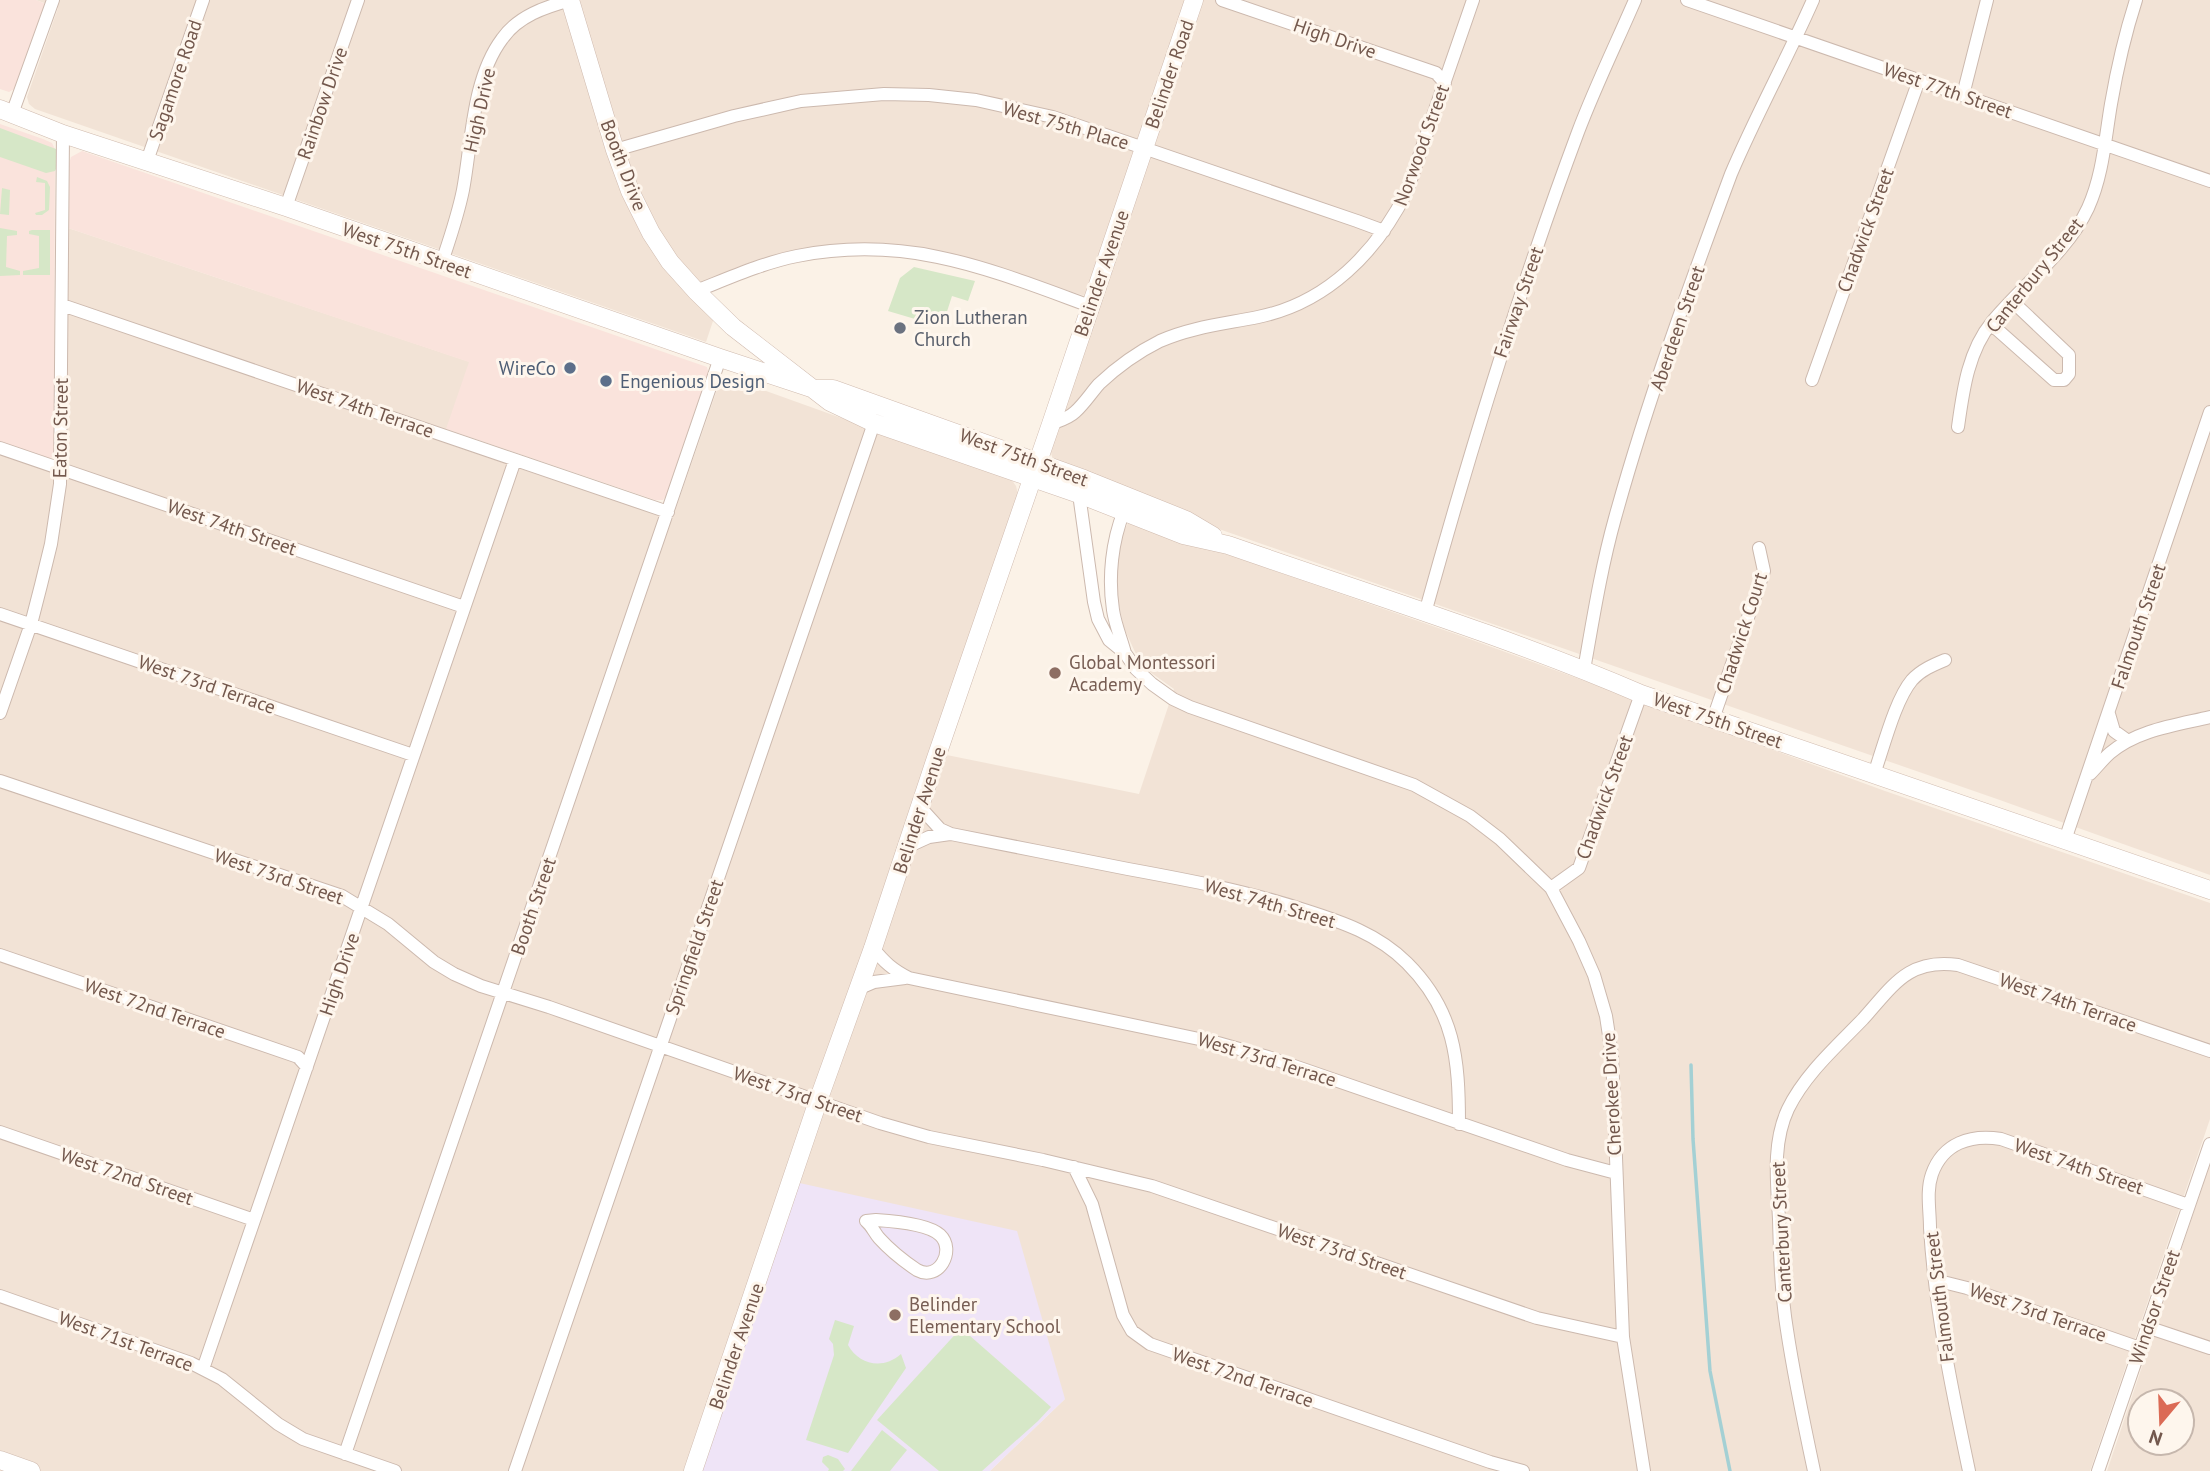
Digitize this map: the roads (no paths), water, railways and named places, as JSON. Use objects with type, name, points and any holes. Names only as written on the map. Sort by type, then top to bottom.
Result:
[{"type":"main road","name":"Booth Drive","points":[[570,0],[615,150],[630,191],[651,233],[670,262],[696,292],[733,327],[814,389]]},
{"type":"main road","name":"Belinder Road","points":[[1144,148],[1194,0]]},
{"type":"main road","name":"West 75th Street","points":[[6,111],[63,134],[286,207],[720,359],[814,389],[833,389],[1036,470],[1079,494],[1183,535],[1228,545],[1425,613],[1584,670],[1641,694],[2210,890]]},
{"type":"main road","name":"Belinder Avenue","points":[[693,1471],[818,1101],[860,988],[1144,148]]},
{"type":"main road","name":"West 75th Street","points":[[814,389],[830,402],[874,423],[1036,470],[1186,520],[1228,545]]},
{"type":"main road","points":[[0,1460],[31,1471]]},
{"type":"street","points":[[6,111],[53,0]]},
{"type":"street","name":"Sagamore Road","points":[[147,160],[203,0]]},
{"type":"street","name":"Rainbow Drive","points":[[286,207],[358,0]]},
{"type":"street","name":"High Drive","points":[[442,262],[457,218],[483,80],[494,52],[501,39],[519,22],[539,10],[570,0]]},
{"type":"street","name":"High Drive","points":[[1223,0],[1436,73],[1444,83]]},
{"type":"street","name":"Norwood Street","points":[[1051,424],[1074,414],[1110,374],[1159,342],[1190,330],[1286,309],[1319,293],[1361,260],[1395,216],[1407,191],[1473,0]]},
{"type":"street","name":"Fairway Street","points":[[1425,613],[1487,396],[1537,247],[1601,73],[1635,0]]},
{"type":"street","name":"West 77th Street","points":[[1687,0],[2210,181]]},
{"type":"street","name":"Aberdeen Street","points":[[1584,670],[1602,573],[1636,446],[1731,174],[1813,0]]},
{"type":"street","points":[[1963,95],[1986,0]]},
{"type":"street","name":"Canterbury Street","points":[[1958,427],[1964,383],[1991,324],[2062,247],[2088,209],[2098,183],[2120,60],[2136,0]]},
{"type":"street","name":"Chadwick Street","points":[[1812,380],[1919,80]]},
{"type":"street","name":"West 75th Place","points":[[615,150],[755,110],[801,101],[884,94],[929,95],[976,100],[1053,117],[1384,231]]},
{"type":"street","name":"Eaton Street","points":[[0,713],[31,624],[51,544],[60,484],[63,134]]},
{"type":"street","points":[[696,292],[762,265],[797,256],[838,250],[871,249],[933,255],[977,266],[1090,306]]},
{"type":"street","points":[[1991,324],[2054,380],[2064,380],[2069,374],[2069,355],[2012,301]]},
{"type":"street","name":"West 74th Terrace","points":[[62,305],[668,512]]},
{"type":"street","name":"Booth Street","points":[[345,1454],[720,359]]},
{"type":"street","name":"Falmouth Street","points":[[2065,840],[2210,412]]},
{"type":"street","name":"Springfield Street","points":[[515,1471],[874,423]]},
{"type":"street","name":"West 74th Street","points":[[0,447],[464,607]]},
{"type":"street","name":"High Drive","points":[[203,1369],[515,460]]},
{"type":"street","name":"Cherokee Drive","points":[[1079,494],[1098,619],[1109,640],[1125,653],[1136,669],[1152,684],[1181,703],[1414,785],[1447,802],[1500,839],[1551,888],[1589,964],[1606,1016],[1614,1076],[1623,1336],[1644,1471]]},
{"type":"street","name":"Cherokee Drive","points":[[1124,511],[1113,548],[1112,590],[1115,621],[1125,653]]},
{"type":"street","name":"Chadwick Court","points":[[1713,719],[1765,571],[1759,548]]},
{"type":"street","name":"West 73rd Terrace","points":[[0,614],[414,755]]},
{"type":"street","points":[[1874,775],[1903,694],[1911,681],[1921,672],[1945,660]]},
{"type":"street","name":"Chadwick Street","points":[[1551,888],[1579,868],[1641,694]]},
{"type":"street","points":[[2109,714],[2114,731],[2128,741]]},
{"type":"street","points":[[2087,777],[2109,754],[2128,741],[2154,730],[2210,717]]},
{"type":"street","name":"West 73rd Street","points":[[0,781],[342,896],[362,907],[454,974],[481,986],[929,1137],[1152,1186],[1537,1318],[1623,1336]]},
{"type":"street","name":"West 74th Street","points":[[919,807],[940,829],[951,834],[1248,893],[1333,919],[1377,939],[1417,974],[1444,1016],[1457,1058],[1459,1124]]},
{"type":"street","name":"West 74th Street","points":[[907,846],[929,837],[951,834]]},
{"type":"street","name":"West 73rd Terrace","points":[[873,948],[883,962],[909,978],[1218,1042],[1567,1160],[1616,1173]]},
{"type":"street","name":"West 72nd Terrace","points":[[0,955],[298,1057],[307,1067]]},
{"type":"street","name":"West 74th Terrace","points":[[1925,965],[1940,962],[1958,965],[2210,1051]]},
{"type":"street","name":"Canterbury Street","points":[[1814,1471],[1796,1383],[1784,1302],[1776,1165],[1779,1140],[1789,1108],[1811,1074],[1895,984],[1911,971],[1925,965]]},
{"type":"street","name":"West 73rd Terrace","points":[[860,988],[874,982],[909,978]]},
{"type":"street","name":"West 72nd Street","points":[[0,1132],[254,1220]]},
{"type":"street","name":"West 74th Street","points":[[1968,1139],[2001,1139],[2188,1205]]},
{"type":"street","name":"Falmouth Street","points":[[1968,1139],[1951,1148],[1938,1161],[1931,1177],[1929,1191],[1940,1327],[1969,1471]]},
{"type":"street","name":"Windsor Street","points":[[2098,1471],[2209,1150]]},
{"type":"street","name":"West 72nd Terrace","points":[[1074,1167],[1093,1204],[1123,1315],[1132,1331],[1150,1344],[1490,1462],[1524,1471]]},
{"type":"street","points":[[866,1221],[891,1221],[937,1233],[946,1249],[944,1262],[933,1272],[918,1270],[883,1242],[866,1221]]},
{"type":"street","name":"West 73rd Terrace","points":[[1935,1280],[1967,1288],[2140,1348]]},
{"type":"street","name":"West 71st Terrace","points":[[0,1296],[178,1357],[222,1379],[278,1424],[303,1438],[395,1471]]},
{"type":"street","points":[[2147,1326],[2210,1348]]},
{"type":"waterway","points":[[1691,1065],[1693,1139],[1710,1371],[1730,1471]]},
{"type":"place","name":"Zion Lutheran Church","points":[[900,328]]},
{"type":"place","name":"WireCo","points":[[570,368]]},
{"type":"place","name":"Engenious Design","points":[[606,381]]},
{"type":"place","name":"Global Montessori Academy","points":[[1055,673]]},
{"type":"place","name":"Belinder Elementary School","points":[[895,1315]]}]
